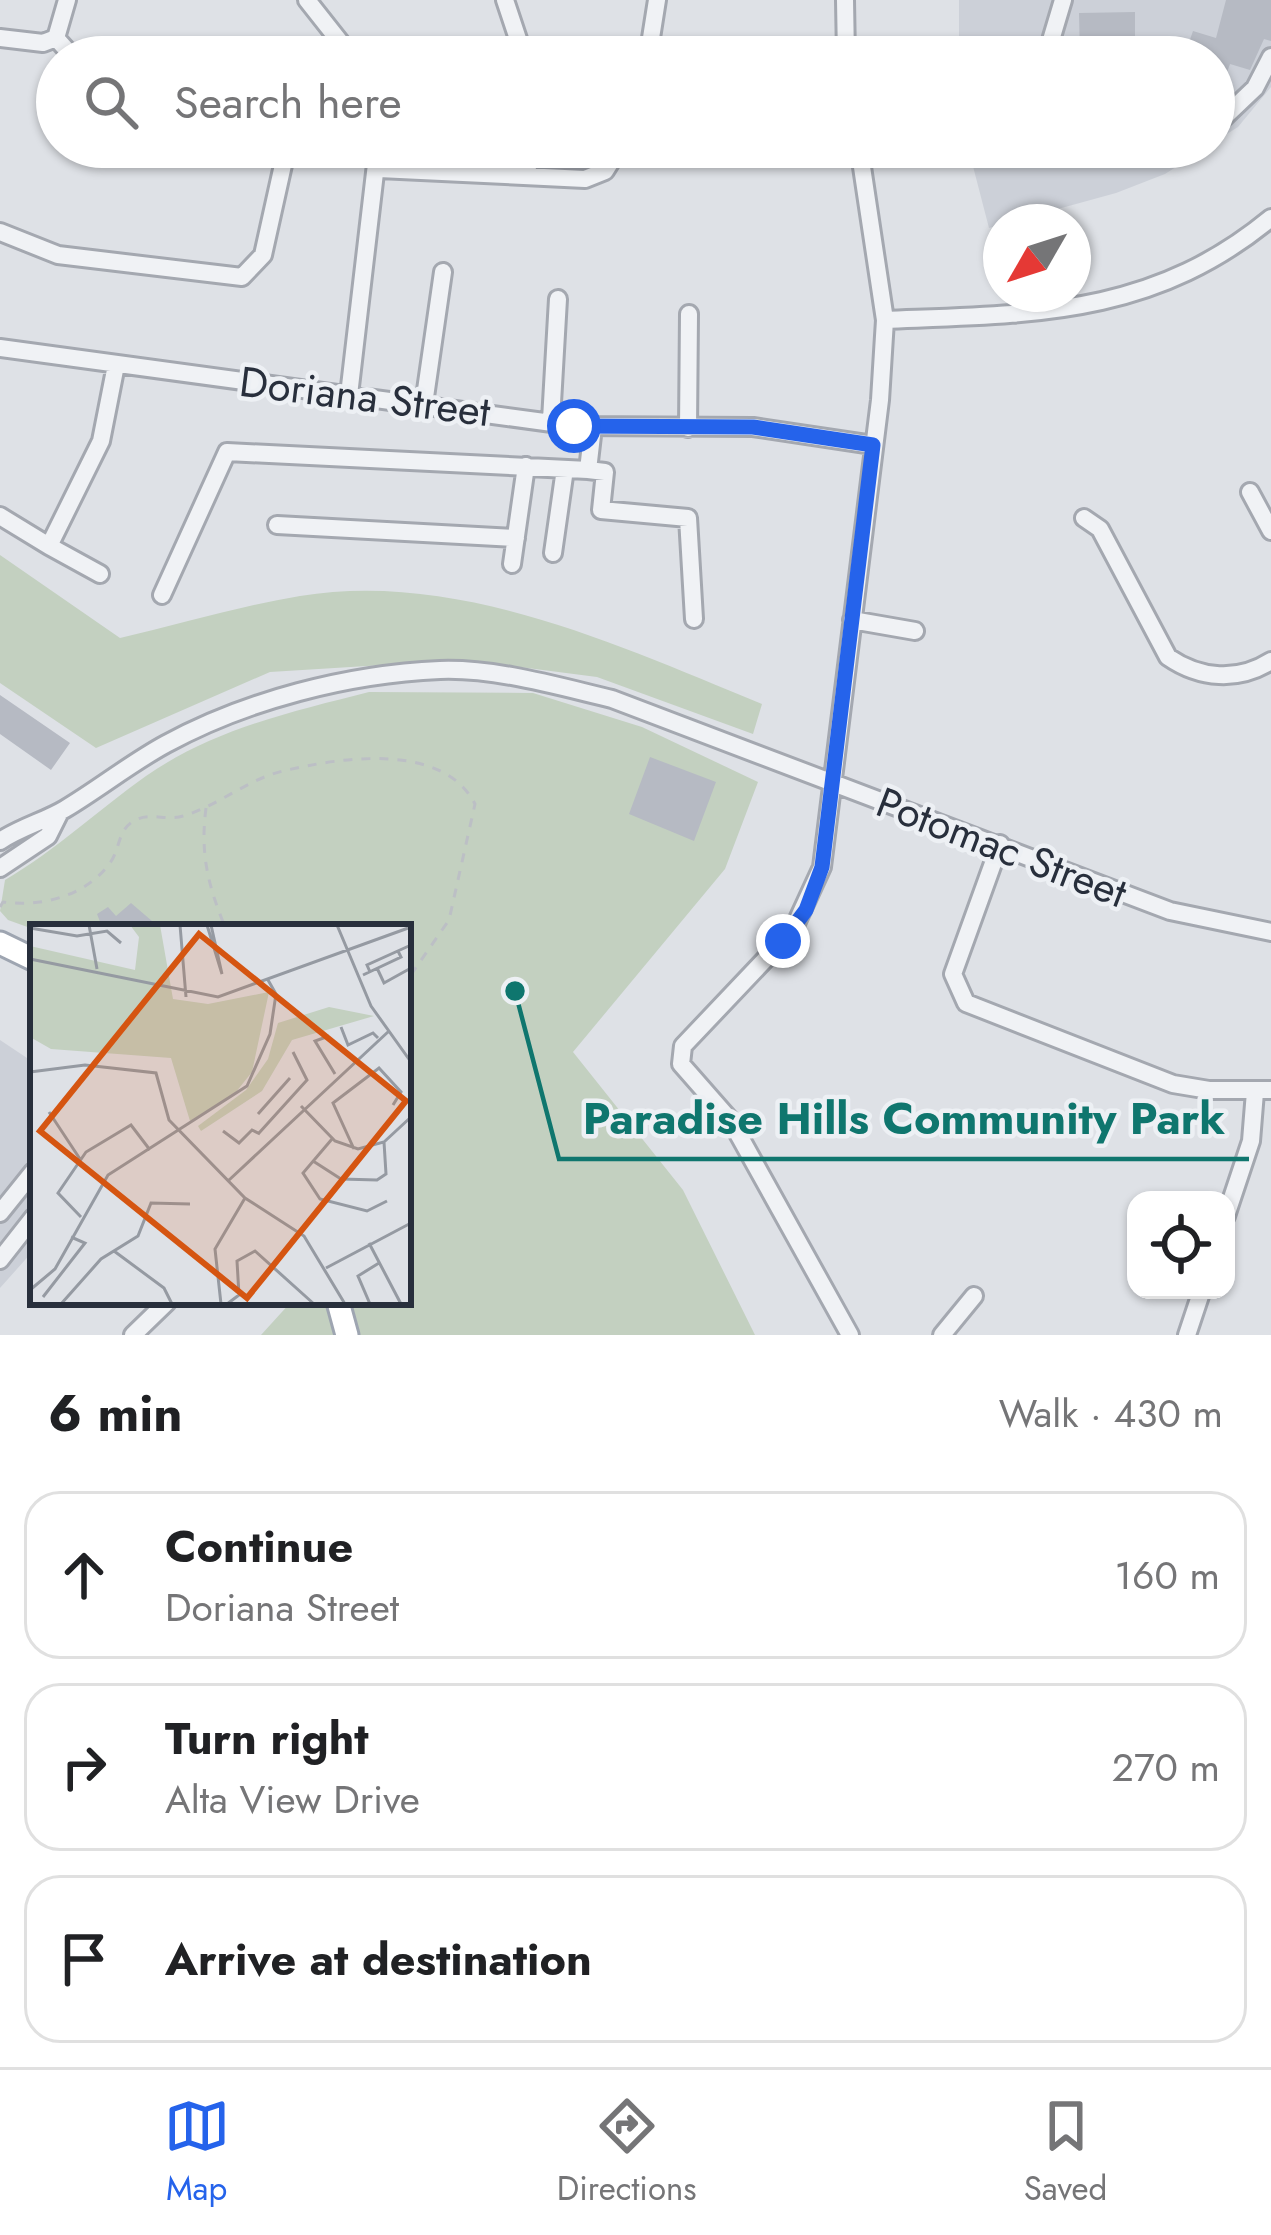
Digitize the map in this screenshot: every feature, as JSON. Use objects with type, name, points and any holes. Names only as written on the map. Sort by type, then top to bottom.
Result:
[{"type":"main road","points":[[0,943],[30,958]]},
{"type":"main road","points":[[339,1305],[347,1335]]},
{"type":"street","points":[[57,36],[68,0]]},
{"type":"street","points":[[308,0],[334,36]]},
{"type":"street","points":[[505,0],[517,36]]},
{"type":"street","points":[[651,36],[657,0]]},
{"type":"street","points":[[845,0],[846,36]]},
{"type":"street","points":[[1053,36],[1064,0]]},
{"type":"street","points":[[0,38],[36,42]]},
{"type":"street","points":[[1235,107],[1255,88],[1271,57]]},
{"type":"street","points":[[0,232],[58,255],[242,277],[263,255],[282,168]]},
{"type":"street","points":[[527,176],[528,168]]},
{"type":"street","points":[[349,394],[379,169],[585,179],[607,168]]},
{"type":"street","points":[[850,1335],[731,1120],[681,1064],[691,1038],[801,919],[822,867],[885,320],[862,168]]},
{"type":"street","points":[[885,320],[1043,313],[1114,301],[1205,265],[1271,218]]},
{"type":"street","points":[[424,404],[442,272]]},
{"type":"street","points":[[551,420],[558,299]]},
{"type":"street","points":[[688,428],[689,314]]},
{"type":"street","name":"Doriana Street","points":[[0,348],[593,427],[753,427],[873,445]]},
{"type":"street","points":[[49,546],[101,441],[116,365]]},
{"type":"street","points":[[588,470],[593,427]]},
{"type":"street","points":[[162,595],[227,452],[526,466],[605,472],[601,510],[688,518],[694,620]]},
{"type":"street","points":[[512,564],[526,466]]},
{"type":"street","points":[[553,553],[565,469]]},
{"type":"street","points":[[1250,492],[1271,531]]},
{"type":"street","points":[[0,516],[100,574]]},
{"type":"street","points":[[1084,518],[1100,529],[1168,657],[1200,673],[1224,676],[1271,662]]},
{"type":"street","points":[[277,525],[516,538]]},
{"type":"street","points":[[852,620],[915,631]]},
{"type":"street","name":"Potomac Street","points":[[0,841],[35,818],[60,812],[168,743],[220,719],[337,684],[442,670],[532,681],[612,699],[1199,922],[1271,932]]},
{"type":"street","name":"Potomac Street","points":[[0,868],[48,836],[60,812]]},
{"type":"street","points":[[1000,844],[953,974],[960,998],[1173,1084],[1263,1091],[1234,1191]]},
{"type":"street","points":[[0,1214],[30,1176]]},
{"type":"street","points":[[0,1260],[30,1222]]},
{"type":"street","points":[[942,1335],[974,1296]]},
{"type":"street","points":[[1187,1335],[1199,1299]]},
{"type":"street","points":[[133,1335],[164,1305]]},
{"type":"path","points":[[0,907],[3,902],[47,904],[93,879],[110,864],[123,829],[140,818],[173,819],[281,771],[392,758],[433,763],[452,774],[476,804],[449,920],[411,975]]},
{"type":"path","points":[[206,806],[204,864],[224,924]]},
{"type":"shaded area","points":[[959,0],[1271,0],[1271,87],[1235,129],[1235,36],[959,36]]},
{"type":"shaded area","points":[[973,168],[1174,168],[1076,204],[983,205]]},
{"type":"shaded area","points":[[0,1040],[30,1060],[30,1254],[0,1288]]},
{"type":"green space","points":[[0,555],[120,638],[300,596],[359,591],[419,594],[537,618],[762,704],[753,734],[597,677],[464,660],[270,672],[96,748],[0,683]]},
{"type":"green space","points":[[369,692],[533,693],[642,727],[758,782],[725,869],[573,1052],[683,1190],[755,1335],[261,1335],[288,1305],[411,1305],[411,924],[30,924],[30,928],[8,920],[0,911],[5,880],[146,776],[199,746]]},
{"type":"building","points":[[1226,0],[1271,0],[1271,41],[1264,39],[1250,70],[1235,66],[1235,36],[1217,36]]},
{"type":"building","points":[[1135,12],[1135,36],[1080,36],[1079,13]]},
{"type":"building","points":[[0,695],[70,743],[51,770],[0,734]]},
{"type":"building","points":[[650,757],[716,782],[694,841],[629,814]]},
{"type":"building","points":[[131,903],[156,924],[101,924],[97,914],[108,907],[116,916]]},
{"type":"place","name":"Paradise Hills Community Park","points":[[515,991]]},
{"type":"route","points":[[574,426],[639,430],[753,427],[873,445],[822,867],[806,910],[783,941]]}]
